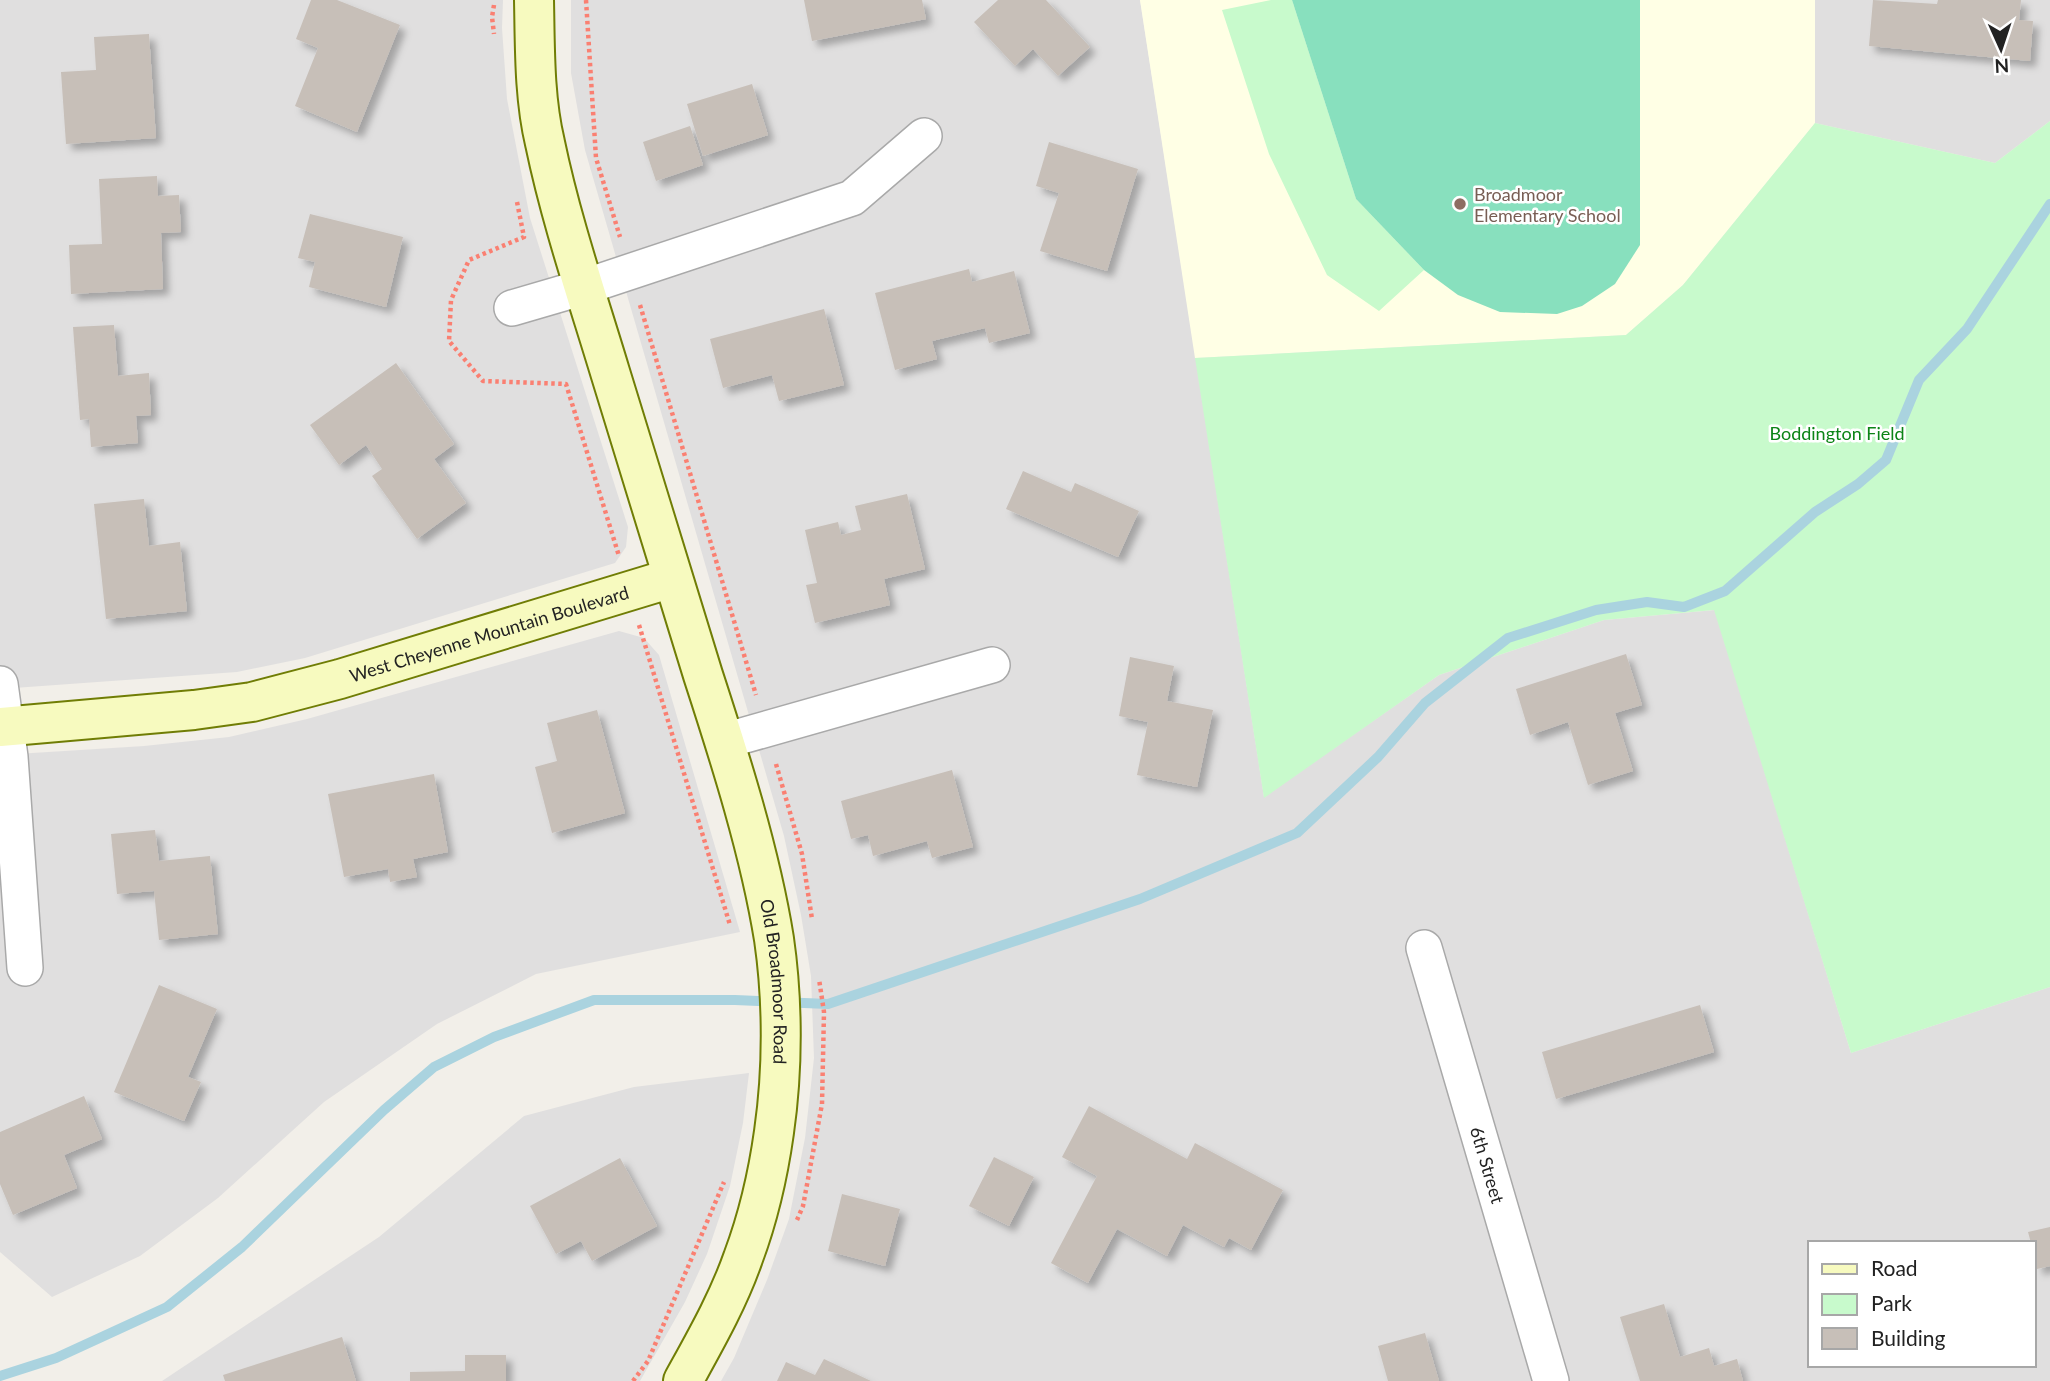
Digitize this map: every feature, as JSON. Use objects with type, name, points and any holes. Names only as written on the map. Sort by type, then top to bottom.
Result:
[{"type":"street","points":[[534,0],[535,64],[544,140],[584,287],[672,578]]},
{"type":"street","points":[[512,309],[852,198],[924,136]]},
{"type":"street","name":"West Cheyenne Mountain Boulevard","points":[[3,727],[194,710],[252,702],[340,679],[672,578]]},
{"type":"street","name":"Old Broadmoor Road","points":[[672,578],[724,741],[763,883],[774,940],[780,1003],[779,1073],[772,1145],[761,1198],[743,1260],[683,1381]]},
{"type":"street","points":[[724,741],[992,665]]},
{"type":"street","points":[[0,684],[25,968]]},
{"type":"street","name":"6th Street","points":[[1424,948],[1551,1381]]},
{"type":"path","points":[[495,0],[492,17],[495,44]]},
{"type":"path","points":[[586,0],[596,158],[622,242],[634,239],[653,300],[639,306],[802,854],[812,924]]},
{"type":"path","points":[[515,190],[524,237],[469,260],[451,300],[449,341],[483,381],[566,384],[731,930]]},
{"type":"path","points":[[819,974],[824,1012]]},
{"type":"path","points":[[633,1381],[648,1361],[729,1171]]},
{"type":"shaded area","points":[[0,0],[503,0],[502,28],[507,99],[530,218],[628,527],[626,547],[615,563],[305,658],[237,672],[0,689]]},
{"type":"shaded area","points":[[571,0],[1140,0],[1264,797],[1439,675],[1604,620],[1715,610],[1851,1053],[2050,987],[2050,1381],[721,1381],[734,1358],[767,1280],[789,1219],[805,1138],[814,1058],[811,976],[784,836],[585,150],[571,73]]},
{"type":"shaded area","name":"Broadmoor Elementary School","points":[[1140,0],[1815,0],[1815,123],[1683,285],[1626,335],[1195,358]]},
{"type":"shaded area","points":[[1815,0],[2050,0],[2050,121],[1995,163],[1815,123]]},
{"type":"shaded area","points":[[619,631],[644,638],[659,655],[740,932],[536,974],[437,1024],[324,1102],[218,1198],[140,1256],[52,1297],[0,1252],[0,755],[144,746],[229,737],[307,719]]},
{"type":"shaded area","points":[[749,1073],[743,1123],[730,1186],[707,1254],[685,1302],[640,1381],[162,1381],[379,1237],[524,1116],[634,1087]]},
{"type":"green space","points":[[1271,0],[1292,0],[1356,199],[1424,270],[1379,311],[1327,275],[1269,154],[1222,10]]},
{"type":"green space","points":[[1292,0],[1640,0],[1640,245],[1615,284],[1582,306],[1557,314],[1500,312],[1458,295],[1424,270],[1356,199]]},
{"type":"green space","name":"Boddington Field","points":[[2050,121],[2050,987],[1851,1053],[1714,610],[1604,620],[1439,675],[1264,798],[1195,358],[1626,335],[1683,285],[1815,123],[1995,163]]},
{"type":"building","points":[[311,0],[337,0],[400,25],[357,132],[295,106],[318,48],[296,39]]},
{"type":"building","points":[[804,0],[922,0],[926,19],[812,41]]},
{"type":"building","points":[[998,0],[1046,0],[1090,47],[1058,76],[1033,49],[1015,66],[974,22]]},
{"type":"building","points":[[1873,0],[1937,4],[1938,0],[2021,0],[2019,20],[2033,21],[2030,61],[1869,46]]},
{"type":"building","points":[[149,34],[156,138],[66,144],[61,72],[96,70],[94,37]]},
{"type":"building","points":[[752,84],[768,135],[703,156],[687,104]]},
{"type":"building","points":[[690,126],[703,165],[656,181],[643,142]]},
{"type":"building","points":[[1049,142],[1138,169],[1107,271],[1040,251],[1059,193],[1036,186]]},
{"type":"building","points":[[157,176],[158,196],[179,195],[181,232],[161,233],[163,289],[71,294],[69,245],[102,244],[99,179]]},
{"type":"building","points":[[310,214],[403,237],[386,307],[309,287],[315,262],[298,258]]},
{"type":"building","points":[[969,269],[972,282],[1014,271],[1030,333],[989,343],[985,328],[932,341],[937,359],[895,370],[875,293]]},
{"type":"building","points":[[824,309],[844,385],[779,401],[772,375],[723,388],[710,339]]},
{"type":"building","points":[[114,325],[118,376],[149,373],[151,415],[136,416],[138,443],[91,447],[89,419],[80,420],[73,327]]},
{"type":"building","points":[[396,363],[454,444],[434,459],[466,503],[417,539],[372,476],[382,469],[366,445],[339,465],[310,425]]},
{"type":"building","points":[[1023,471],[1071,492],[1075,483],[1139,511],[1118,557],[1006,509]]},
{"type":"building","points":[[907,494],[925,569],[884,579],[890,605],[815,623],[806,585],[817,583],[805,530],[838,522],[841,535],[861,530],[855,506]]},
{"type":"building","points":[[144,499],[149,546],[180,542],[187,611],[106,619],[94,504]]},
{"type":"building","points":[[1626,654],[1642,705],[1615,713],[1633,771],[1588,785],[1568,722],[1530,735],[1516,689]]},
{"type":"building","points":[[1130,657],[1174,666],[1167,701],[1213,710],[1197,787],[1137,775],[1148,722],[1119,716]]},
{"type":"building","points":[[597,710],[625,813],[552,833],[535,767],[557,761],[547,723]]},
{"type":"building","points":[[952,770],[973,847],[932,858],[927,841],[873,856],[868,835],[851,839],[841,801]]},
{"type":"building","points":[[434,774],[448,852],[413,859],[417,877],[390,882],[388,869],[344,877],[328,794]]},
{"type":"building","points":[[155,830],[159,861],[210,856],[218,934],[159,940],[154,891],[117,894],[111,834]]},
{"type":"building","points":[[159,985],[217,1009],[188,1077],[201,1082],[184,1121],[114,1092]]},
{"type":"building","points":[[1700,1005],[1714,1052],[1556,1099],[1542,1052]]},
{"type":"building","points":[[84,1096],[102,1139],[64,1155],[77,1188],[13,1215],[0,1184],[0,1132]]},
{"type":"building","points":[[1089,1106],[1187,1159],[1195,1143],[1283,1190],[1251,1250],[1229,1238],[1224,1247],[1183,1225],[1167,1256],[1117,1229],[1088,1283],[1051,1263],[1097,1176],[1062,1157]]},
{"type":"building","points":[[994,1157],[1034,1177],[1009,1226],[969,1206]]},
{"type":"building","points":[[620,1158],[657,1226],[592,1261],[581,1241],[556,1254],[530,1206]]},
{"type":"building","points":[[842,1194],[900,1209],[885,1266],[828,1251]]},
{"type":"building","points":[[2050,1227],[2050,1266],[2037,1269],[2036,1241],[2030,1241],[2028,1232]]},
{"type":"building","points":[[1664,1304],[1680,1357],[1709,1348],[1714,1366],[1737,1359],[1743,1381],[1640,1381],[1620,1317]]},
{"type":"building","points":[[1425,1333],[1439,1381],[1388,1381],[1378,1346]]},
{"type":"building","points":[[342,1337],[356,1381],[225,1381],[223,1375]]},
{"type":"building","points":[[465,1355],[506,1355],[506,1381],[410,1381],[410,1372],[465,1371]]},
{"type":"building","points":[[824,1359],[871,1381],[777,1381],[786,1362],[815,1375]]},
{"type":"waterway","points":[[0,1376],[56,1358],[167,1307],[242,1247],[384,1110],[434,1067],[494,1037],[594,1000],[735,1000],[828,1004],[1140,899],[1297,833],[1378,757],[1425,703],[1508,638],[1596,610],[1647,602],[1684,607],[1725,591],[1815,512],[1858,484],[1886,460],[1919,380],[1967,329],[2050,204]]},
{"type":"place","name":"Broadmoor Elementary School","points":[[1460,204]]}]
